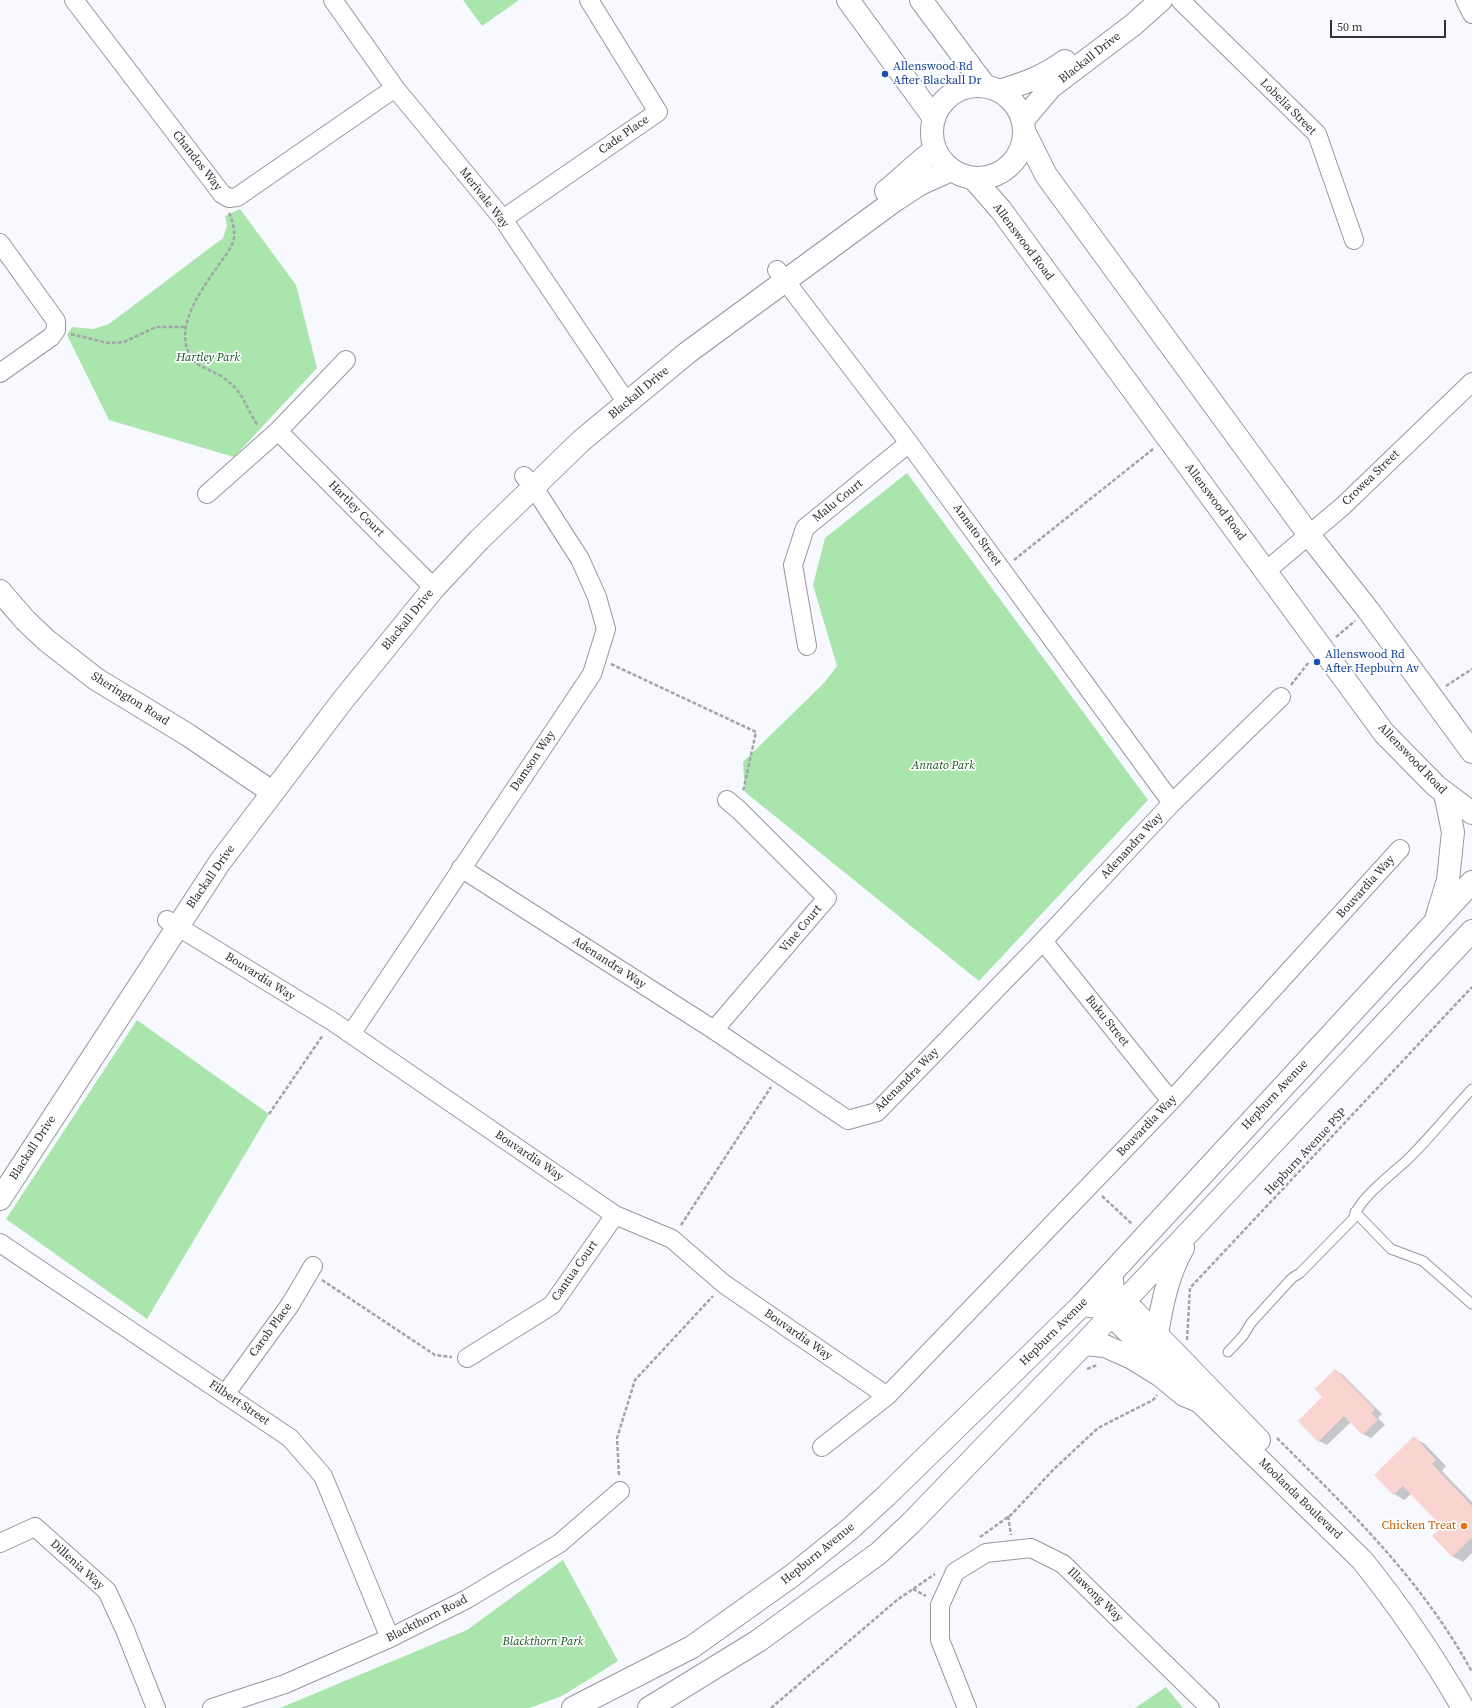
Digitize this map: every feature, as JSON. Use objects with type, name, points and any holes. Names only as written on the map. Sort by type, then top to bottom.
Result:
[{"type":"main road","points":[[848,0],[934,118]]},
{"type":"main road","points":[[921,0],[992,88],[1012,100],[1046,175],[1309,535],[1471,749]]},
{"type":"main road","name":"Blackall Drive","points":[[992,88],[1030,81],[1047,74],[1140,0]]},
{"type":"main road","name":"Blackall Drive","points":[[1024,127],[1051,87],[1132,25],[1161,0]]},
{"type":"main road","points":[[992,88],[964,88],[951,94],[940,105],[934,118],[932,137],[935,150],[942,161],[951,170],[973,178],[992,176],[1011,165],[1019,154],[1024,127]]},
{"type":"main road","name":"Blackall Drive","points":[[0,1174],[172,923],[220,862],[263,794],[429,583],[529,481],[581,441],[623,397],[687,353],[906,176],[919,161],[935,150]]},
{"type":"main road","name":"Blackall Drive","points":[[782,275],[914,188],[951,170]]},
{"type":"main road","name":"Allenswood Road","points":[[973,178],[1001,210],[1384,733],[1445,793],[1472,813]]},
{"type":"main road","name":"Sherington Road","points":[[0,591],[25,620],[73,662],[96,679],[188,735],[263,794]]},
{"type":"main road","name":"Sherington Road","points":[[0,610],[31,645],[93,694],[263,794]]},
{"type":"main road","points":[[1436,921],[1448,880],[1453,832],[1445,793]]},
{"type":"main road","name":"Hepburn Avenue","points":[[573,1708],[692,1647],[798,1570],[850,1529],[886,1496],[1082,1305],[1472,882]]},
{"type":"main road","name":"Blackall Drive","points":[[0,1199],[172,923]]},
{"type":"main road","points":[[649,1708],[758,1641],[879,1553],[911,1523],[1084,1344],[1472,931]]},
{"type":"main road","points":[[1157,1334],[1162,1303],[1175,1261],[1195,1226]]},
{"type":"main road","name":"Moolanda Boulevard","points":[[1111,1274],[1118,1322],[1362,1560],[1398,1606],[1436,1662],[1463,1708]]},
{"type":"main road","name":"Moolanda Boulevard","points":[[1082,1305],[1133,1310],[1266,1446],[1376,1555],[1409,1595],[1456,1666],[1472,1695]]},
{"type":"main road","points":[[1084,1344],[1105,1346],[1132,1358],[1161,1376],[1184,1395],[1199,1401]]},
{"type":"street","name":"Chandos Way","points":[[74,0],[222,194],[229,198],[237,197],[395,88]]},
{"type":"street","name":"Merivale Way","points":[[333,0],[395,88],[503,219],[623,397]]},
{"type":"street","name":"Cade Place","points":[[503,219],[658,112],[589,0]]},
{"type":"street","name":"Lobelia Street","points":[[1180,0],[1317,134],[1354,240]]},
{"type":"street","points":[[1465,0],[1472,14]]},
{"type":"street","points":[[0,242],[56,320],[56,330],[51,337],[0,373]]},
{"type":"street","name":"Annato Street","points":[[782,275],[909,443],[1172,803]]},
{"type":"street","points":[[207,494],[274,434],[346,360]]},
{"type":"street","name":"Crowea Street","points":[[1266,571],[1343,506],[1472,382]]},
{"type":"street","name":"Hartley Court","points":[[274,434],[429,583]]},
{"type":"street","name":"Malu Court","points":[[807,646],[793,565],[805,528],[909,443]]},
{"type":"street","name":"Damson Way","points":[[351,1034],[592,674],[598,658],[606,629],[597,596],[580,559],[529,481]]},
{"type":"street","name":"Adenandra Way","points":[[462,868],[714,1030],[848,1120],[877,1112],[1043,941],[1172,803],[1281,697]]},
{"type":"street","name":"Vine Court","points":[[714,1030],[827,898],[733,805]]},
{"type":"street","name":"Bouvardia Way","points":[[822,1447],[887,1396],[1170,1101],[1400,849]]},
{"type":"street","name":"Bouvardia Way","points":[[172,923],[332,1021],[615,1215],[672,1239],[724,1284],[887,1396]]},
{"type":"street","name":"Buku Street","points":[[1043,941],[1170,1101]]},
{"type":"street","name":"Cantua Court","points":[[467,1358],[552,1305],[615,1215]]},
{"type":"street","name":"Filbert Street","points":[[0,1243],[226,1393],[290,1438],[323,1476],[390,1638]]},
{"type":"street","name":"Carob Place","points":[[226,1393],[290,1305],[311,1269]]},
{"type":"street","name":"Blackthorn Road","points":[[212,1708],[285,1684],[390,1638],[467,1600],[560,1543],[620,1490]]},
{"type":"street","name":"Dillenia Way","points":[[0,1543],[35,1527],[107,1591],[125,1630],[156,1708]]},
{"type":"street","name":"Illawong Way","points":[[967,1708],[940,1640],[940,1605],[955,1572],[986,1553],[1031,1548],[1063,1564],[1210,1708]]},
{"type":"lane","points":[[1228,1352],[1243,1336],[1251,1323],[1292,1278],[1300,1273],[1353,1219],[1355,1212],[1383,1180],[1407,1160],[1472,1089]]},
{"type":"lane","points":[[1355,1212],[1391,1249],[1423,1260],[1472,1304]]},
{"type":"path","points":[[222,194],[232,220],[234,236],[228,252],[191,310],[186,327],[186,347],[192,359],[202,368],[219,375],[233,384],[244,397],[260,429],[274,434]]},
{"type":"path","points":[[56,330],[108,343],[124,342],[156,327],[186,327]]},
{"type":"path","points":[[1002,569],[1166,437]]},
{"type":"path","points":[[598,658],[756,732],[733,805]]},
{"type":"path","points":[[1444,688],[1472,669]]},
{"type":"path","name":"Hepburn Avenue PSP","points":[[1187,1344],[1190,1288],[1472,988]]},
{"type":"path","points":[[269,1114],[332,1021]]},
{"type":"path","points":[[672,1239],[778,1074]]},
{"type":"path","points":[[311,1269],[435,1355],[467,1358]]},
{"type":"path","points":[[620,1490],[617,1438],[635,1380],[724,1284]]},
{"type":"path","points":[[1272,1433],[1362,1523],[1410,1579],[1456,1643],[1472,1672]]},
{"type":"green space","points":[[463,0],[519,0],[482,26]]},
{"type":"green space","name":"Hartley Park","points":[[240,209],[296,285],[317,368],[234,457],[109,420],[67,335],[72,327],[93,329],[109,324],[223,238],[227,226],[225,216]]},
{"type":"green space","name":"Annato Park","points":[[907,473],[1148,800],[979,981],[745,792],[743,762],[824,683],[837,666],[813,585],[825,538]]},
{"type":"green space","points":[[137,1020],[269,1114],[147,1319],[6,1219]]},
{"type":"green space","name":"Blackthorn Park","points":[[563,1560],[618,1661],[562,1696],[529,1708],[280,1708],[467,1630]]},
{"type":"green space","points":[[1166,1687],[1183,1708],[1135,1708]]},
{"type":"building","points":[[1335,1369],[1375,1409],[1371,1413],[1378,1420],[1362,1435],[1344,1416],[1318,1442],[1298,1421],[1322,1397],[1315,1389]]},
{"type":"building","points":[[1414,1436],[1436,1460],[1432,1464],[1472,1506],[1472,1537],[1452,1557],[1432,1536],[1442,1527],[1403,1486],[1393,1495],[1374,1475]]},
{"type":"place","name":"Allenswood Rd After Blackall Dr","points":[[885,74]]},
{"type":"place","name":"Allenswood Rd After Hepburn Av","points":[[1317,662]]},
{"type":"place","name":"Chicken Treat","points":[[1464,1526]]}]
